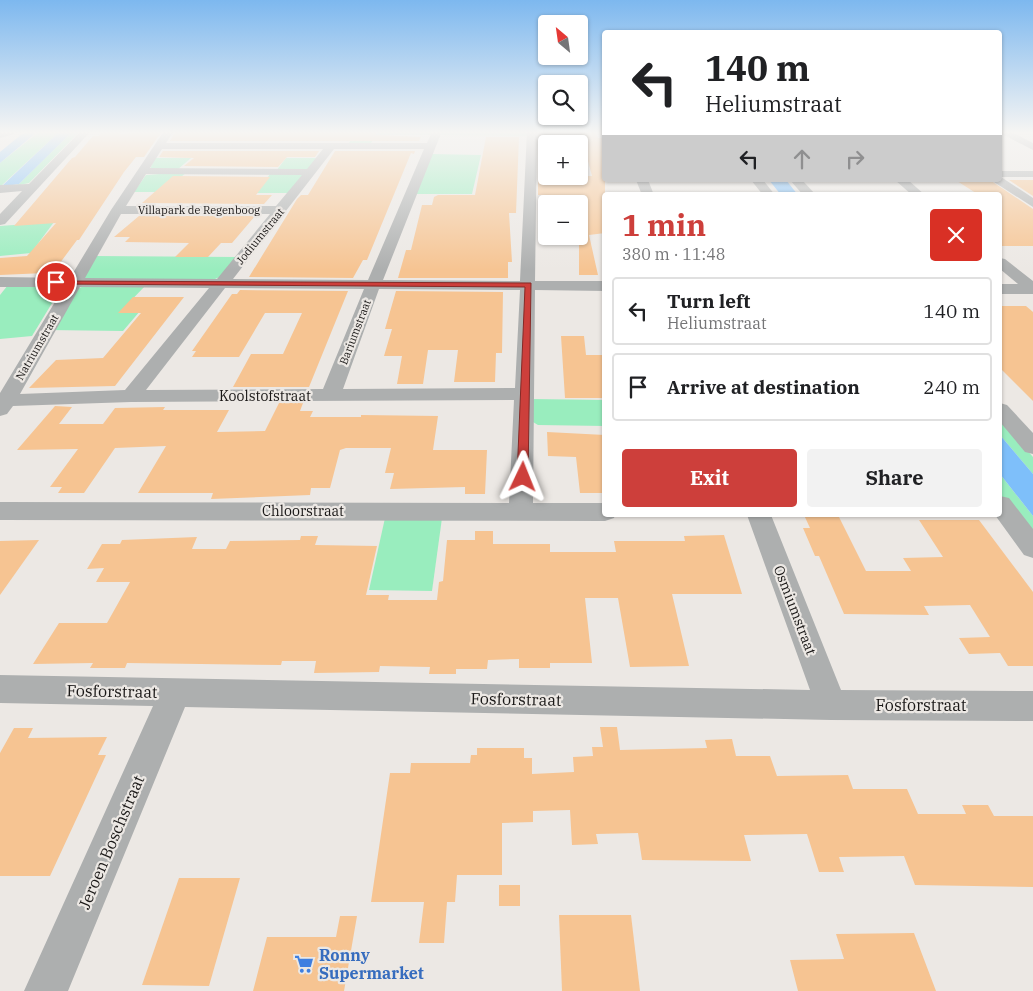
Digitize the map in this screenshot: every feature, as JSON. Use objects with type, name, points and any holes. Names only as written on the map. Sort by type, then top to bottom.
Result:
[{"type":"street","points":[[0,221],[41,177]]},
{"type":"street","name":"Natriumstraat","points":[[3,405],[117,210],[139,177]]},
{"type":"street","name":"Jodiumstraat","points":[[132,396],[307,177]]},
{"type":"street","name":"Bariumstraat","points":[[330,396],[373,285],[418,177]]},
{"type":"street","points":[[521,510],[531,177]]},
{"type":"street","points":[[759,182],[767,192]]},
{"type":"street","points":[[798,182],[807,192]]},
{"type":"street","points":[[903,182],[915,192]]},
{"type":"street","points":[[1001,182],[1033,203]]},
{"type":"street","points":[[0,189],[31,187]]},
{"type":"street","name":"Villapark de Regenboog","points":[[117,210],[281,210]]},
{"type":"street","points":[[1002,264],[1033,289]]},
{"type":"street","points":[[0,282],[602,286]]},
{"type":"street","points":[[1002,289],[1033,289]]},
{"type":"street","name":"Koolstofstraat","points":[[3,405],[132,396],[524,394]]},
{"type":"street","points":[[1002,412],[1033,447]]},
{"type":"street","points":[[1002,507],[1033,548]]},
{"type":"street","name":"Chloorstraat","points":[[0,511],[521,510],[602,512]]},
{"type":"street","name":"Osmiumstraat","points":[[760,517],[831,705]]},
{"type":"street","name":"Fosforstraat","points":[[0,690],[831,705],[1033,706]]},
{"type":"street","name":"Jeroen Boschstraat","points":[[46,991],[175,692]]},
{"type":"green space","points":[[0,177],[10,177],[0,187]]},
{"type":"green space","points":[[26,177],[35,177],[29,183],[14,186]]},
{"type":"green space","points":[[144,177],[181,177],[163,192],[134,192]]},
{"type":"green space","points":[[268,177],[302,177],[291,193],[255,193]]},
{"type":"green space","points":[[423,177],[476,177],[472,194],[416,194]]},
{"type":"green space","points":[[54,222],[31,253],[0,256],[0,226]]},
{"type":"green space","points":[[94,256],[238,257],[222,276],[215,279],[90,280],[84,278]]},
{"type":"green space","points":[[8,285],[59,287],[60,290],[32,336],[0,339],[0,295]]},
{"type":"green space","points":[[85,286],[145,286],[121,311],[140,311],[123,331],[48,330],[79,288]]},
{"type":"green space","points":[[531,399],[602,400],[602,426],[538,425],[533,422]]},
{"type":"green space","points":[[1002,421],[1033,457],[1033,474],[1002,437]]},
{"type":"green space","points":[[1002,477],[1033,516],[1033,536],[1002,497]]},
{"type":"green space","points":[[385,518],[442,518],[432,591],[369,590]]},
{"type":"water","points":[[11,177],[26,177],[19,184],[1,187]]},
{"type":"water","points":[[771,182],[788,182],[796,192],[779,192]]},
{"type":"water","points":[[1002,437],[1033,474],[1033,516],[1002,477]]},
{"type":"building","points":[[56,177],[121,177],[79,240],[77,240],[57,267],[49,268],[45,273],[0,275],[0,258],[27,256],[56,223],[14,226]]},
{"type":"building","points":[[172,177],[270,177],[256,195],[272,195],[264,204],[142,203]]},
{"type":"building","points":[[319,177],[401,177],[367,260],[363,260],[353,278],[249,277],[297,199],[301,195],[308,195]]},
{"type":"building","points":[[478,177],[517,177],[516,213],[509,213],[512,262],[508,262],[508,278],[398,278],[406,250],[411,250],[422,205],[432,205],[434,197],[438,195],[475,195]]},
{"type":"building","points":[[588,177],[602,177],[602,182],[605,182],[605,192],[602,192],[602,233],[589,235],[598,275],[579,275],[579,245],[588,245],[588,195],[538,195],[538,185],[588,185]]},
{"type":"building","points":[[1009,180],[1033,180],[1033,196]]},
{"type":"building","points":[[959,182],[993,182],[1033,209],[1033,246],[1002,246],[1002,192],[974,192]]},
{"type":"building","points":[[139,216],[255,216],[232,243],[221,243],[208,257],[175,257],[189,243],[125,242],[130,237],[114,237]]},
{"type":"building","points":[[240,290],[348,291],[309,387],[233,387],[251,354],[283,354],[302,313],[265,313],[239,357],[192,357],[196,351],[192,351],[232,294],[237,294]]},
{"type":"building","points":[[396,291],[503,292],[502,353],[496,353],[495,382],[454,382],[458,350],[428,350],[423,384],[397,384],[402,356],[384,356],[392,329],[385,329]]},
{"type":"building","points":[[133,297],[184,297],[115,386],[29,388],[56,360],[103,358],[141,313],[118,313]]},
{"type":"building","points":[[1002,306],[1026,306],[1033,312],[1033,401],[1002,370]]},
{"type":"building","points":[[561,336],[584,336],[586,355],[602,355],[602,398],[565,398]]},
{"type":"building","points":[[279,403],[303,403],[300,411],[313,411],[310,417],[361,417],[361,415],[438,416],[433,450],[487,450],[485,494],[465,494],[465,487],[390,489],[394,473],[385,473],[391,448],[346,448],[340,450],[330,488],[311,488],[310,495],[211,499],[213,493],[138,493],[166,446],[115,448],[84,493],[58,493],[62,487],[50,487],[78,449],[17,450],[55,406],[72,407],[59,424],[103,424],[115,408],[165,407],[163,410],[229,410],[217,432],[265,431]]},
{"type":"building","points":[[547,432],[602,435],[602,493],[580,493],[576,457],[548,456]]},
{"type":"building","points":[[805,517],[839,517],[866,571],[911,571],[903,558],[943,557],[919,520],[979,520],[1033,592],[1033,666],[1008,666],[1000,653],[969,654],[959,638],[990,637],[970,605],[924,606],[929,615],[844,614],[819,556],[815,556],[803,528],[810,528]]},
{"type":"building","points":[[475,531],[493,531],[493,544],[550,544],[550,552],[616,552],[614,541],[685,541],[684,536],[724,535],[742,594],[672,594],[689,666],[630,667],[618,598],[585,598],[592,663],[550,663],[550,668],[519,668],[519,659],[488,660],[487,669],[456,669],[456,674],[429,674],[430,667],[380,666],[379,672],[314,673],[316,661],[282,661],[281,665],[127,663],[125,668],[90,668],[93,663],[33,664],[59,623],[107,623],[130,582],[96,582],[104,568],[87,569],[102,544],[120,544],[122,540],[197,537],[192,549],[226,549],[230,541],[300,540],[301,536],[318,536],[315,545],[377,546],[366,595],[389,595],[388,600],[437,600],[439,582],[443,581],[447,540],[475,540]]},
{"type":"building","points":[[39,540],[0,595],[0,541]]},
{"type":"building","points":[[600,727],[617,727],[620,750],[707,748],[705,740],[732,739],[736,756],[770,756],[777,776],[848,775],[853,789],[907,789],[918,814],[966,814],[962,805],[988,805],[994,816],[1033,816],[1033,887],[915,885],[904,856],[839,857],[844,872],[819,872],[807,834],[744,835],[751,861],[642,860],[638,833],[596,834],[598,844],[572,845],[570,810],[533,811],[533,822],[502,823],[502,875],[457,875],[455,902],[447,902],[444,943],[419,943],[424,902],[371,902],[390,773],[410,773],[411,763],[470,763],[471,755],[477,755],[477,748],[524,748],[524,758],[532,758],[532,774],[574,772],[573,757],[593,756],[592,747],[603,747]]},
{"type":"building","points":[[14,728],[33,728],[28,738],[107,737],[98,755],[106,755],[50,876],[0,876],[0,753]]},
{"type":"building","points":[[179,878],[240,878],[209,986],[142,985]]},
{"type":"building","points":[[499,885],[520,885],[520,906],[499,906]]},
{"type":"building","points":[[559,915],[631,915],[640,991],[562,991]]},
{"type":"building","name":"Ronny Supermarket","points":[[340,916],[357,916],[344,991],[253,991],[267,937],[336,937]]},
{"type":"building","points":[[914,933],[936,991],[798,991],[790,960],[844,959],[836,934]]},
{"type":"place","name":"Ronny Supermarket","points":[[304,964]]},
{"type":"route","points":[[56,282],[529,285],[524,394],[523,477]]}]
